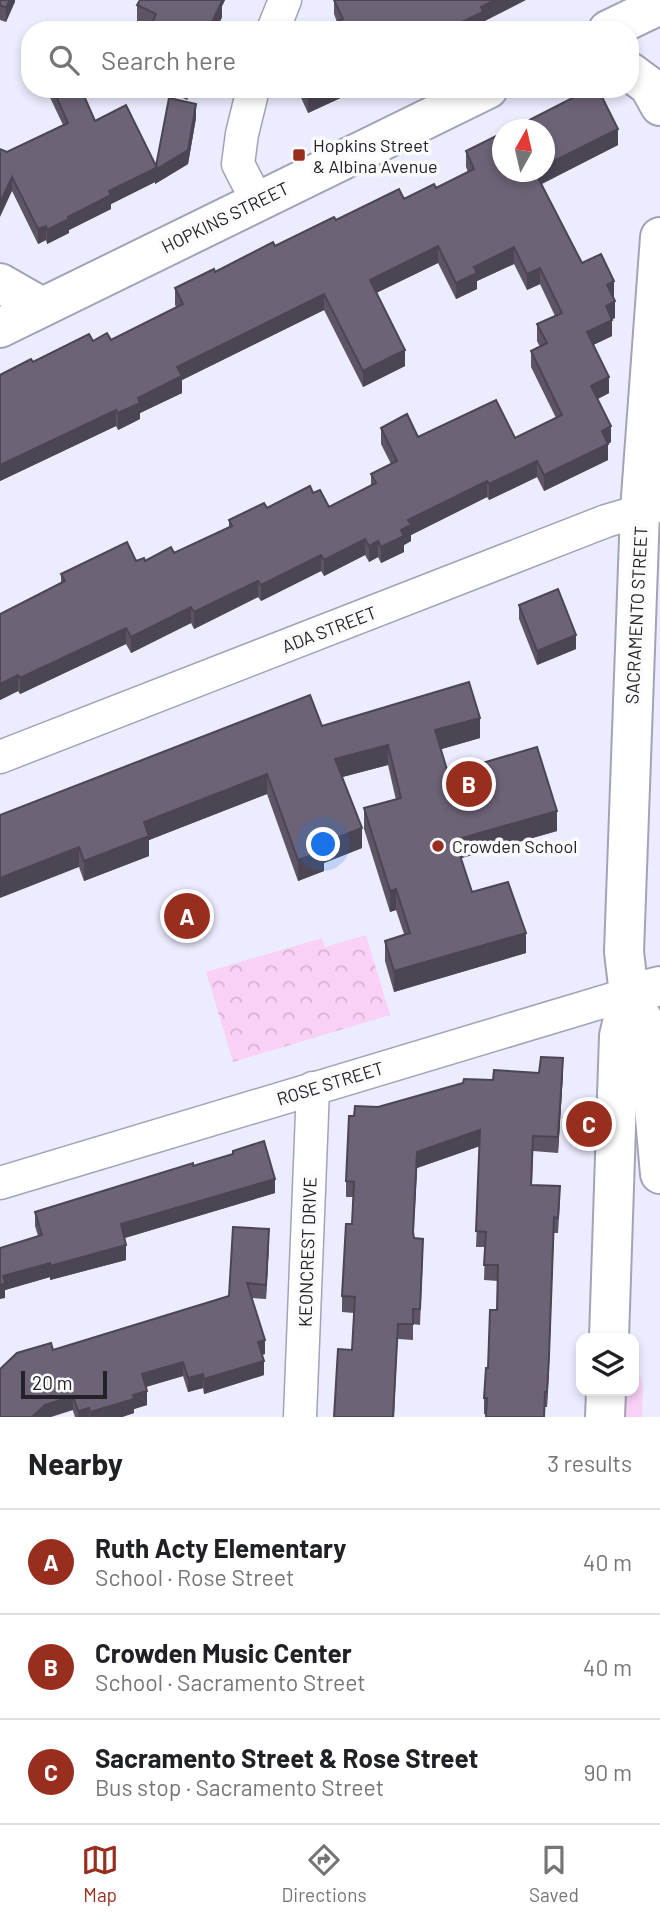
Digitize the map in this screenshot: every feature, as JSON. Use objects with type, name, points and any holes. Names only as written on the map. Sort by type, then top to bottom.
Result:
[{"type":"street","points":[[277,21],[285,0]]},
{"type":"street","points":[[627,21],[660,5],[660,10]]},
{"type":"street","points":[[639,79],[649,86],[660,106]]},
{"type":"street","points":[[251,98],[238,164],[257,201]]},
{"type":"street","name":"HOPKINS STREET","points":[[0,328],[469,98]]},
{"type":"street","name":"SACRAMENTO STREET","points":[[660,237],[650,508],[624,952],[644,990],[660,1174]]},
{"type":"street","points":[[0,283],[42,307]]},
{"type":"street","name":"ADA STREET","points":[[0,757],[606,521],[650,508]]},
{"type":"street","name":"SACRAMENTO STREET","points":[[609,1333],[619,1036],[644,990]]},
{"type":"street","name":"ROSE STREET","points":[[0,1183],[644,990]]},
{"type":"street","name":"KEONCREST DRIVE","points":[[293,1415],[313,1088]]},
{"type":"street","points":[[605,1417],[606,1396]]},
{"type":"green space","points":[[366,935],[390,1015],[233,1062],[206,972],[322,938],[325,947]]},
{"type":"green space","points":[[639,1375],[643,1397],[642,1417],[618,1417],[619,1396],[639,1396]]},
{"type":"building","points":[[0,0],[10,0],[6,8],[0,5]]},
{"type":"building","points":[[140,0],[222,1],[212,21],[153,21],[156,14],[137,5]]},
{"type":"building","points":[[334,0],[495,0],[481,7],[483,12],[464,21],[339,21],[343,19]]},
{"type":"building","points":[[57,98],[85,98],[95,121],[126,105],[156,166],[169,98],[196,104],[188,150],[155,170],[156,168],[109,191],[111,195],[68,217],[69,219],[47,230],[46,226],[38,229],[12,177],[0,203],[0,149],[7,152],[68,123]]},
{"type":"building","points":[[572,98],[602,98],[618,129],[555,160],[555,119],[531,119]]},
{"type":"building","points":[[492,138],[492,182],[540,182],[582,263],[601,254],[614,281],[607,285],[615,301],[606,306],[612,320],[587,332],[609,377],[591,386],[611,426],[602,431],[608,444],[544,475],[537,461],[489,484],[487,481],[408,520],[411,525],[401,530],[404,536],[381,547],[378,541],[369,546],[365,539],[324,560],[321,555],[261,585],[258,581],[194,612],[191,607],[131,637],[126,628],[20,678],[18,675],[0,684],[0,614],[65,581],[61,574],[127,542],[136,561],[144,558],[145,561],[171,547],[174,553],[232,526],[229,520],[264,503],[267,508],[310,486],[313,493],[320,490],[329,507],[376,483],[371,474],[397,461],[381,428],[407,414],[418,437],[496,400],[515,438],[562,415],[531,351],[547,343],[537,324],[562,313],[540,268],[527,274],[514,247],[474,267],[477,273],[456,283],[438,246],[370,280],[405,350],[363,371],[324,294],[177,367],[182,376],[138,398],[140,403],[118,413],[116,410],[0,465],[0,375],[89,334],[93,341],[107,333],[111,340],[183,304],[175,288],[214,269],[215,272],[273,242],[275,246],[399,189],[404,199],[434,184],[436,188],[474,169],[466,151]]},
{"type":"building","points":[[558,589],[576,635],[537,651],[519,605]]},
{"type":"building","points":[[469,682],[480,718],[435,730],[448,773],[537,747],[557,811],[455,840],[472,892],[508,882],[526,933],[394,971],[385,941],[410,933],[396,889],[390,891],[364,808],[401,798],[388,745],[335,759],[362,828],[321,844],[324,851],[298,860],[267,774],[144,822],[149,836],[84,861],[79,847],[0,878],[0,815],[310,695],[322,726]]},
{"type":"building","points":[[541,1057],[563,1058],[558,1137],[533,1136],[531,1185],[560,1186],[558,1218],[554,1217],[544,1417],[486,1417],[487,1398],[484,1398],[490,1310],[497,1310],[498,1265],[484,1265],[486,1232],[476,1231],[480,1130],[417,1152],[413,1232],[414,1238],[423,1239],[420,1309],[413,1309],[413,1324],[398,1324],[393,1417],[334,1417],[338,1349],[352,1350],[355,1297],[342,1296],[346,1224],[352,1224],[354,1182],[346,1181],[349,1116],[354,1116],[355,1106],[378,1107],[463,1083],[464,1079],[493,1080],[494,1070],[539,1073]]},
{"type":"building","points":[[264,1141],[275,1179],[121,1224],[126,1245],[3,1276],[5,1283],[0,1285],[0,1248],[42,1235],[35,1212],[193,1163],[193,1166],[233,1154],[233,1151]]},
{"type":"building","points":[[233,1227],[269,1229],[266,1285],[247,1283],[265,1340],[258,1342],[264,1361],[204,1379],[203,1374],[188,1378],[183,1362],[142,1374],[147,1391],[133,1395],[134,1399],[90,1412],[89,1408],[78,1411],[73,1396],[45,1405],[32,1417],[0,1417],[0,1369],[17,1353],[51,1343],[53,1350],[229,1296]]},
{"type":"place","name":"Hopkins Street & Albina Avenue","points":[[299,155]]},
{"type":"place","name":"Crowden Music Center","points":[[469,784]]},
{"type":"place","name":"Crowden School","points":[[438,846]]},
{"type":"place","name":"Ruth Acty Elementary","points":[[187,916]]},
{"type":"place","name":"Sacramento Street & Rose Street","points":[[589,1124]]}]
